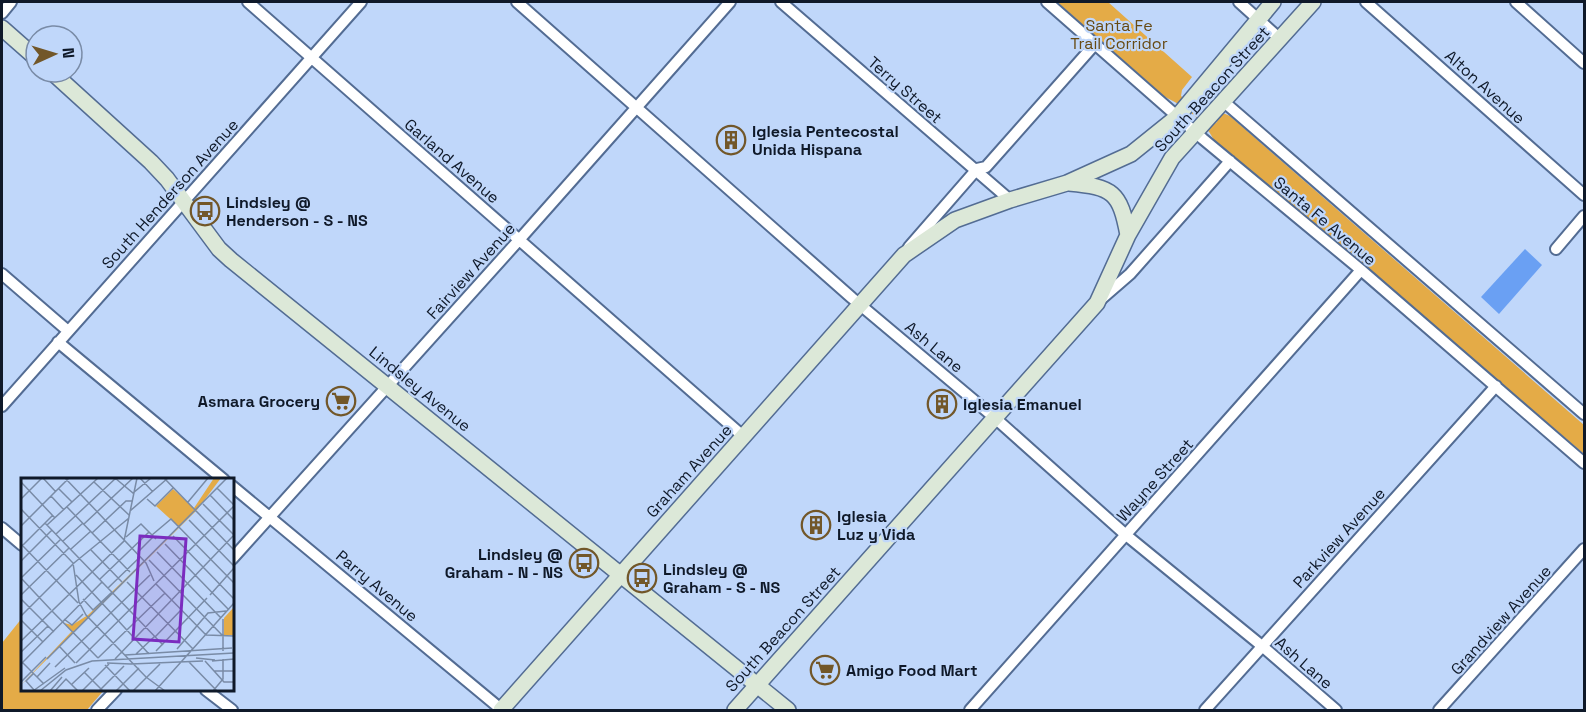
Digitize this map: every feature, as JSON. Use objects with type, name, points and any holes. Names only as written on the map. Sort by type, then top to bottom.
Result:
[{"type":"street","points":[[2,13],[11,2]]},
{"type":"street","name":"Garland Avenue","points":[[248,2],[744,437]]},
{"type":"street","name":"South Henderson Avenue","points":[[2,406],[361,2]]},
{"type":"street","name":"Ash Lane","points":[[517,2],[1126,535],[1262,646],[1336,711]]},
{"type":"street","name":"Fairview Avenue","points":[[234,558],[730,2]]},
{"type":"street","name":"Terry Street","points":[[781,2],[1010,200]]},
{"type":"street","name":"Santa Fe Avenue","points":[[1047,2],[1194,132],[1361,270],[1584,463]]},
{"type":"street","points":[[1239,2],[1280,39]]},
{"type":"street","name":"South Beacon Street","points":[[1177,117],[1273,2]]},
{"type":"street","name":"South Beacon Street","points":[[1098,303],[1128,235],[1172,158],[1313,2]]},
{"type":"street","name":"Alton Avenue","points":[[1366,2],[1584,195]]},
{"type":"street","points":[[1516,2],[1584,63]]},
{"type":"street","points":[[2,28],[24,47]]},
{"type":"street","name":"Graham Avenue","points":[[502,710],[861,305],[976,169],[986,167],[1095,44]]},
{"type":"street","name":"Lindsley Avenue","points":[[65,84],[151,162],[219,249],[231,260],[788,711]]},
{"type":"street","name":"Santa Fe Avenue","points":[[1223,101],[1584,414]]},
{"type":"street","name":"Graham Avenue","points":[[904,255],[955,220],[1067,183],[1131,154],[1177,117]]},
{"type":"street","name":"South Beacon Street","points":[[735,711],[1098,303],[1130,274],[1230,161]]},
{"type":"street","points":[[1067,183],[1098,187],[1109,192],[1118,200],[1124,213],[1128,235]]},
{"type":"street","points":[[1556,249],[1584,216]]},
{"type":"street","name":"Wayne Street","points":[[970,711],[1361,270]]},
{"type":"street","points":[[2,274],[68,331]]},
{"type":"street","points":[[57,342],[222,478]]},
{"type":"street","name":"Parkview Avenue","points":[[1205,711],[1496,386]]},
{"type":"street","name":"Parry Avenue","points":[[234,488],[502,710]]},
{"type":"street","points":[[2,528],[21,544]]},
{"type":"street","name":"Grandview Avenue","points":[[1439,711],[1584,549]]},
{"type":"street","points":[[97,711],[115,691]]},
{"type":"street","points":[[207,691],[232,711]]},
{"type":"green space","name":"Santa Fe Trail Corridor","points":[[1057,2],[1108,2],[1192,77],[1182,90],[1181,96],[1212,124],[1216,123],[1223,113],[1230,116],[1584,425],[1584,454],[1214,140],[1193,115],[1165,97]]},
{"type":"green space","points":[[21,619],[21,691],[103,691],[87,710],[2,710],[2,643]]},
{"type":"water","points":[[1525,249],[1542,265],[1499,314],[1481,297]]},
{"type":"place","name":"Iglesia Pentecostal Unida Hispana","points":[[731,140]]},
{"type":"place","name":"Lindsley @ Henderson - S - NS","points":[[205,211]]},
{"type":"place","name":"Asmara Grocery","points":[[341,401]]},
{"type":"place","name":"Iglesia Emanuel","points":[[942,404]]},
{"type":"place","name":"Iglesia Luz y Vida","points":[[816,525]]},
{"type":"place","name":"Lindsley @ Graham - N - NS","points":[[584,563]]},
{"type":"place","name":"Lindsley @ Graham - S - NS","points":[[642,578]]},
{"type":"place","name":"Amigo Food Mart","points":[[825,670]]}]
